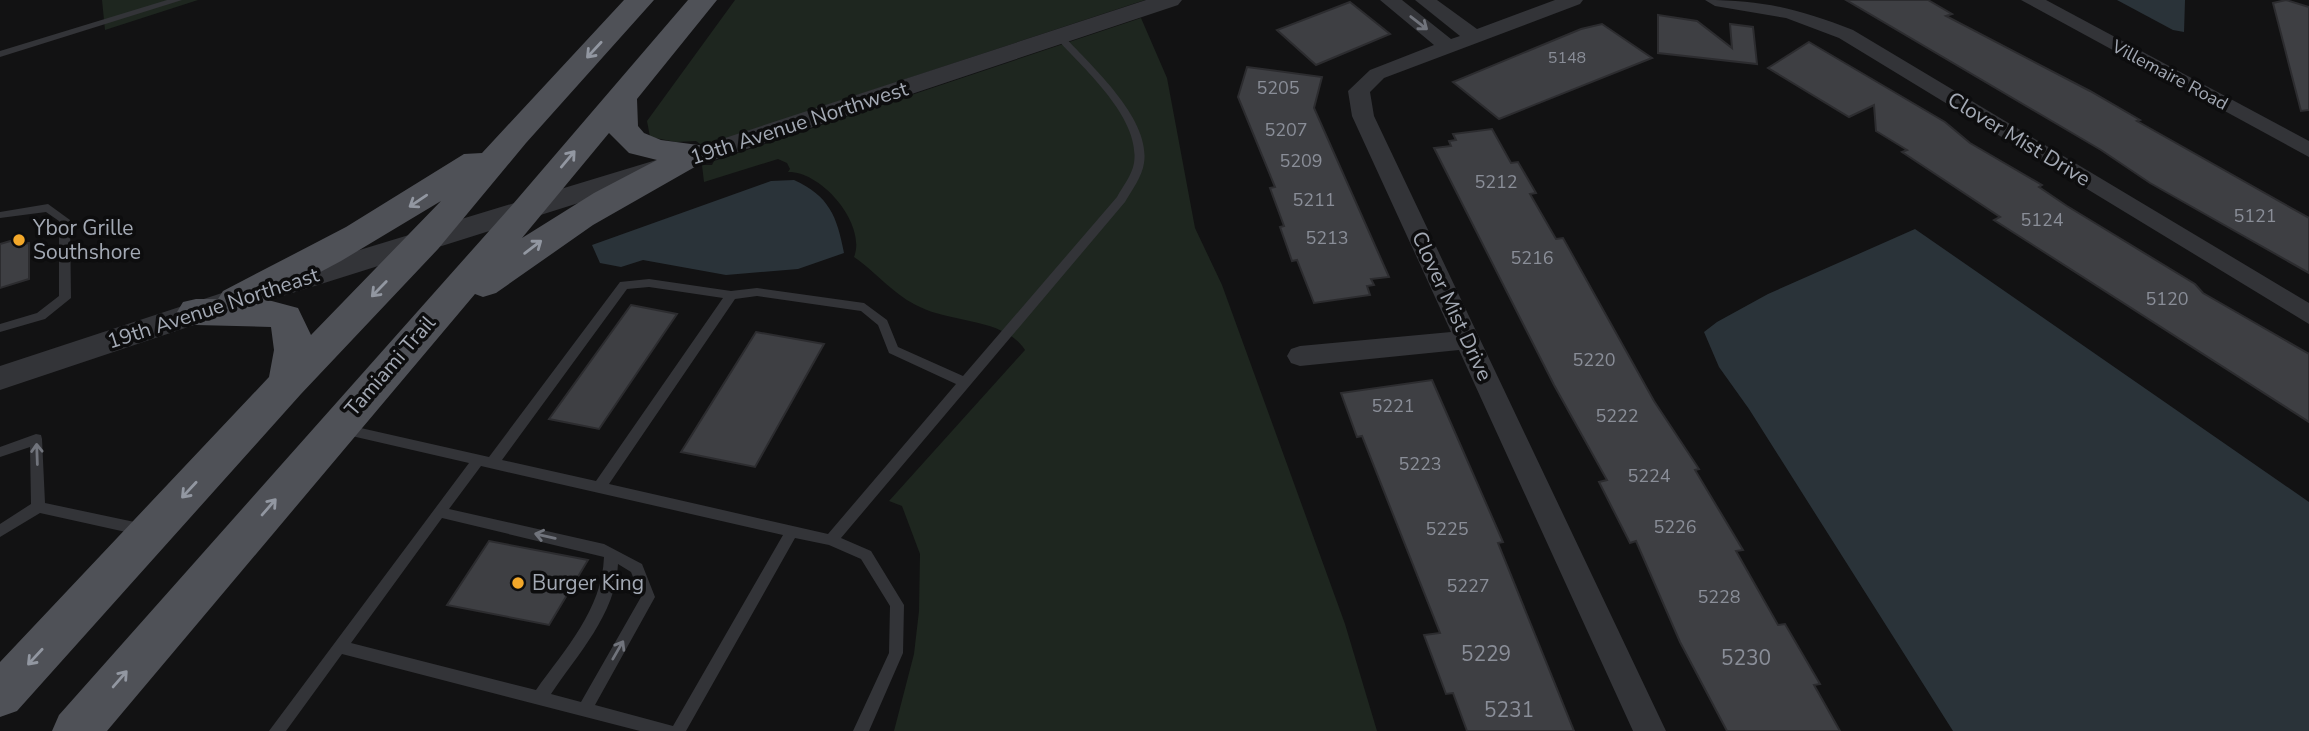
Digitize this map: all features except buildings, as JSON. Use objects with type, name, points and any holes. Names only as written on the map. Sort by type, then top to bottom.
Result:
[{"type":"main road","points":[[0,695],[287,383],[426,240],[515,136],[640,0]]},
{"type":"main road","name":"Tamiami Trail","points":[[76,731],[525,212],[703,0]]},
{"type":"main road","points":[[621,96],[621,121],[626,134],[638,143],[695,158]]},
{"type":"main road","points":[[236,300],[324,257],[396,216],[515,136]]},
{"type":"main road","points":[[419,332],[553,232],[627,187],[695,158]]},
{"type":"main road","points":[[196,312],[265,312],[285,318],[294,333],[294,355],[287,383]]},
{"type":"street","name":"19th Avenue Northwest","points":[[426,240],[695,158],[1170,0]]},
{"type":"street","points":[[1390,0],[1449,47]]},
{"type":"street","points":[[1425,0],[1474,37]]},
{"type":"street","name":"Clover Mist Drive","points":[[1573,0],[1377,74],[1359,91],[1363,116],[1650,731]]},
{"type":"street","name":"Clover Mist Drive","points":[[1715,0],[1790,13],[1846,34],[2309,316]]},
{"type":"street","name":"Villemaire Road","points":[[2031,0],[2309,149]]},
{"type":"street","name":"19th Avenue Northeast","points":[[0,378],[196,312],[426,240]]},
{"type":"street","points":[[1300,356],[1468,340]]},
{"type":"lane","points":[[0,54],[177,0]]},
{"type":"lane","points":[[831,540],[1121,200],[1140,164],[1138,139],[1125,112],[1059,36]]},
{"type":"lane","points":[[0,328],[40,316],[65,298],[64,220],[48,208],[3,215]]},
{"type":"lane","points":[[277,731],[439,512],[485,462],[624,285],[649,283],[731,295],[757,292],[864,307],[883,323],[893,350],[966,383]]},
{"type":"lane","points":[[599,488],[731,295]]},
{"type":"lane","points":[[337,427],[831,540],[866,555],[897,605],[896,653],[861,731]]},
{"type":"lane","points":[[0,452],[36,439],[38,507]]},
{"type":"lane","points":[[0,531],[38,507],[151,531]]},
{"type":"lane","points":[[439,512],[611,554],[637,568],[648,597],[584,710]]},
{"type":"lane","points":[[678,731],[791,533]]},
{"type":"lane","points":[[540,698],[597,612],[612,571],[611,554]]},
{"type":"lane","points":[[339,647],[668,731]]},
{"type":"shaded area","points":[[102,0],[198,0],[105,30]]},
{"type":"shaded area","points":[[735,0],[1145,0],[703,146],[696,141],[676,142],[650,137],[647,121]]},
{"type":"shaded area","points":[[2117,0],[2185,0],[2184,32],[2173,30]]},
{"type":"shaded area","points":[[1141,18],[1167,78],[1195,228],[1222,285],[1345,624],[1377,731],[894,731],[914,654],[919,611],[920,554],[902,506],[889,501],[1025,350],[1004,332],[977,322],[933,312],[894,291],[854,257],[854,230],[839,202],[814,180],[788,172],[790,169],[787,163],[778,159],[704,182],[702,165],[712,165],[714,161]]},
{"type":"shaded area","points":[[794,180],[816,193],[830,209],[844,253],[798,269],[726,275],[643,260],[621,267],[600,263],[592,245],[771,181]]},
{"type":"shaded area","points":[[1915,229],[2309,502],[2309,731],[1953,731],[1749,409],[1719,367],[1704,332],[1768,294]]},
{"type":"place","name":"Ybor Grille Southshore","points":[[19,240]]},
{"type":"place","name":"Burger King","points":[[518,583]]}]
